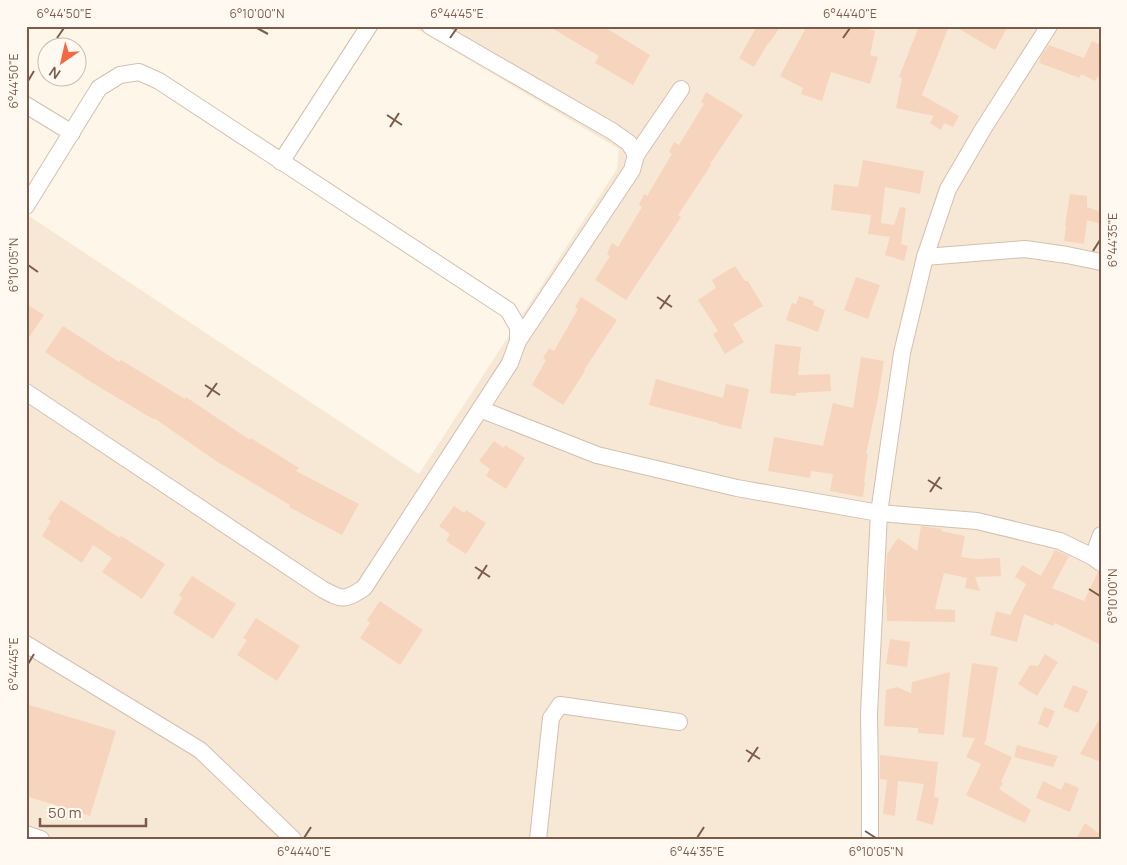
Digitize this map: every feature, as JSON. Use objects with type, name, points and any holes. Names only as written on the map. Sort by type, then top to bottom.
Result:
[{"type":"street","points":[[281,162],[369,26]]},
{"type":"street","points":[[430,26],[612,131],[629,143],[636,155]]},
{"type":"street","points":[[870,839],[868,713],[879,513],[902,353],[925,257],[948,188],[983,129],[1050,26]]},
{"type":"street","points":[[26,206],[99,88],[120,75],[139,72],[159,81],[508,310],[518,327],[518,342]]},
{"type":"street","points":[[26,392],[322,589],[340,598],[352,596],[364,588],[510,363],[518,342],[632,170],[636,155],[681,88]]},
{"type":"street","points":[[26,105],[72,133]]},
{"type":"street","points":[[925,257],[1025,250],[1067,255],[1101,262]]},
{"type":"street","points":[[480,409],[597,455],[737,488],[879,513],[977,521],[1060,541],[1097,560],[1101,535]]},
{"type":"street","points":[[26,644],[200,750],[292,839]]},
{"type":"street","points":[[538,839],[552,718],[560,705],[679,722]]},
{"type":"street","points":[[26,834],[42,839]]},
{"type":"shaded area","points":[[412,26],[1101,26],[1101,839],[26,839],[26,214],[419,474],[617,169],[619,149]]},
{"type":"building","points":[[548,26],[603,26],[650,55],[633,85],[595,63],[599,56]]},
{"type":"building","points":[[757,26],[781,26],[768,43],[754,67],[739,58]]},
{"type":"building","points":[[807,26],[856,26],[875,31],[870,55],[878,57],[870,84],[831,72],[822,101],[801,94],[803,88],[780,76]]},
{"type":"building","points":[[919,26],[949,26],[922,95],[959,116],[953,127],[944,123],[941,130],[930,123],[934,116],[896,108],[902,78],[899,77]]},
{"type":"building","points":[[954,26],[1008,26],[995,50]]},
{"type":"building","points":[[1092,41],[1101,45],[1101,78],[1097,77],[1095,81],[1081,74],[1080,78],[1039,63],[1041,56],[1049,45],[1084,58]]},
{"type":"building","points":[[706,92],[743,115],[678,215],[681,217],[626,300],[595,280],[610,256],[607,254],[612,243],[618,247],[642,207],[639,205],[644,194],[647,196],[672,154],[669,152],[674,142],[679,145],[704,104],[701,102]]},
{"type":"building","points":[[863,160],[924,171],[920,194],[885,187],[881,223],[894,225],[900,207],[906,208],[901,244],[908,246],[904,261],[885,255],[890,237],[868,234],[871,215],[831,210],[834,184],[858,187]]},
{"type":"building","points":[[1070,194],[1087,196],[1087,207],[1101,212],[1101,224],[1087,220],[1084,244],[1064,241]]},
{"type":"building","points":[[735,266],[745,281],[748,281],[763,306],[733,324],[744,342],[725,354],[713,334],[718,331],[698,300],[716,288],[712,280]]},
{"type":"building","points":[[856,277],[880,285],[868,319],[844,310]]},
{"type":"building","points":[[799,296],[814,301],[813,305],[825,310],[818,332],[786,320],[792,303],[796,304]]},
{"type":"building","points":[[581,297],[617,320],[563,405],[532,385],[546,360],[543,358],[549,348],[554,351],[578,309],[575,307]]},
{"type":"building","points":[[26,304],[44,315],[26,342]]},
{"type":"building","points":[[63,326],[119,362],[121,360],[185,399],[186,397],[250,440],[251,438],[299,468],[296,471],[359,504],[342,535],[289,507],[290,505],[216,461],[154,418],[91,382],[45,352]]},
{"type":"building","points":[[775,344],[801,347],[798,375],[830,374],[831,391],[796,393],[796,396],[770,393]]},
{"type":"building","points":[[861,357],[884,361],[866,454],[868,454],[863,497],[830,491],[833,474],[811,471],[810,478],[768,471],[774,437],[823,446],[833,403],[853,408]]},
{"type":"building","points":[[656,379],[723,398],[726,384],[749,389],[741,429],[649,405]]},
{"type":"building","points":[[494,441],[504,448],[505,445],[525,458],[506,489],[486,476],[490,469],[479,461]]},
{"type":"building","points":[[61,500],[165,564],[142,599],[102,572],[112,558],[93,545],[82,563],[42,536],[51,521],[48,519]]},
{"type":"building","points":[[454,506],[464,513],[466,510],[486,523],[466,554],[446,541],[450,534],[439,526]]},
{"type":"building","points":[[921,526],[942,529],[941,531],[965,536],[961,557],[975,559],[1000,558],[1001,576],[975,577],[980,591],[965,588],[967,578],[944,573],[935,609],[955,610],[955,622],[887,621],[885,594],[887,554],[898,538],[917,551]]},
{"type":"building","points":[[1055,550],[1069,556],[1052,588],[1084,601],[1098,572],[1101,573],[1101,645],[1055,623],[1053,626],[1024,614],[1017,642],[990,635],[996,611],[1010,615],[1026,584],[1015,577],[1022,565],[1041,576]]},
{"type":"building","points":[[192,576],[236,604],[213,639],[173,613],[182,598],[179,595]]},
{"type":"building","points":[[380,601],[423,630],[400,665],[360,638],[370,623],[367,620]]},
{"type":"building","points":[[256,618],[300,646],[277,681],[237,655],[247,640],[243,638]]},
{"type":"building","points":[[890,639],[910,642],[907,667],[886,664]]},
{"type":"building","points":[[1045,654],[1058,662],[1037,696],[1018,684],[1030,665],[1038,666]]},
{"type":"building","points":[[972,663],[998,667],[984,744],[1012,757],[999,789],[1031,810],[1025,823],[966,795],[981,764],[966,757],[975,738],[962,737]]},
{"type":"building","points":[[950,672],[944,735],[918,733],[918,728],[884,726],[886,690],[897,687],[911,693],[912,682]]},
{"type":"building","points":[[1073,685],[1088,691],[1078,713],[1063,707]]},
{"type":"building","points":[[26,704],[116,731],[90,816],[26,796]]},
{"type":"building","points":[[1044,707],[1055,711],[1048,728],[1038,724]]},
{"type":"building","points":[[1101,716],[1101,762],[1080,754]]},
{"type":"building","points":[[1017,745],[1058,756],[1053,767],[1014,757]]},
{"type":"building","points":[[880,755],[938,762],[934,797],[939,798],[933,825],[916,820],[924,784],[898,781],[895,816],[883,814],[887,780],[880,779]]},
{"type":"building","points":[[1043,781],[1061,790],[1065,782],[1079,788],[1070,812],[1036,798]]},
{"type":"building","points":[[1085,823],[1101,835],[1101,839],[1076,839]]}]
